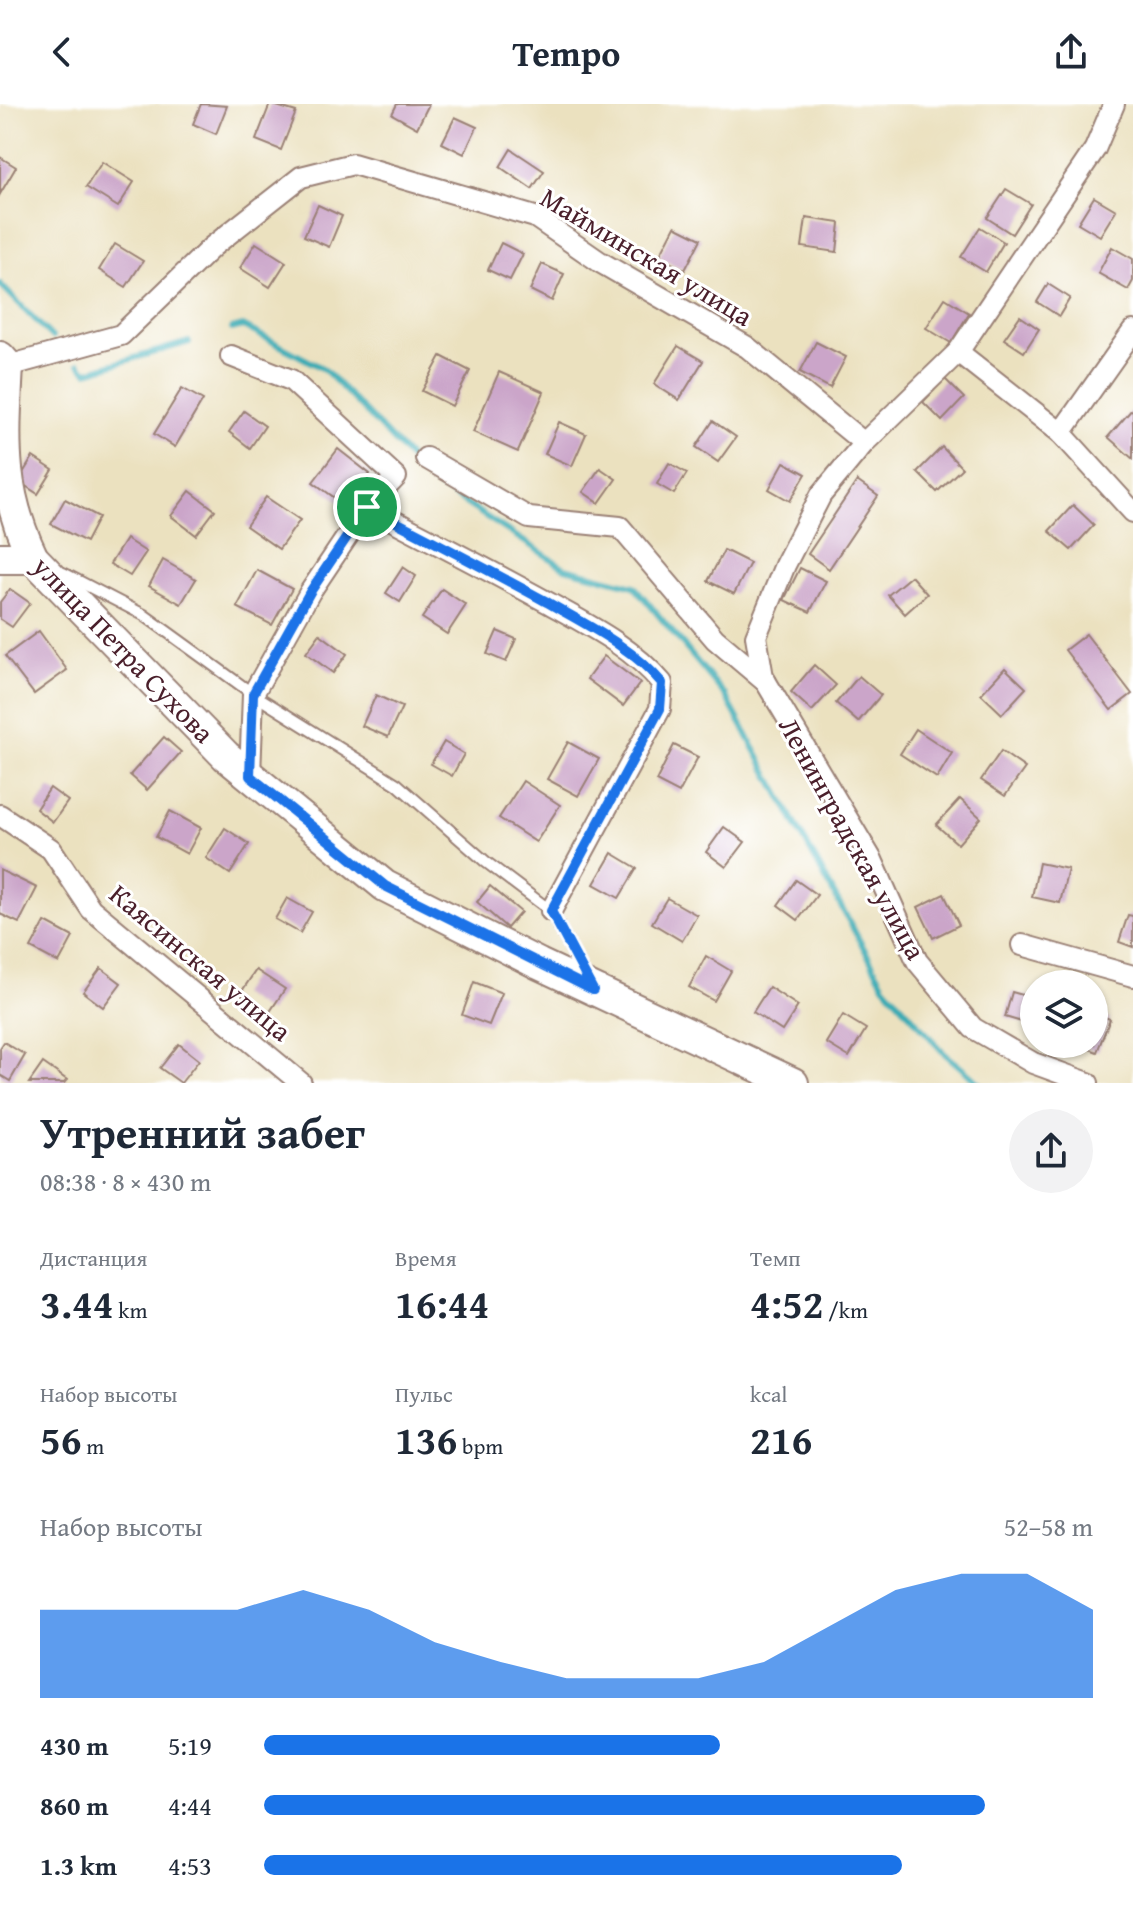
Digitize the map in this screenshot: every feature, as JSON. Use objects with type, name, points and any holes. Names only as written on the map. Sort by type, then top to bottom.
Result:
[{"type":"street","name":"Ленинградская улица","points":[[1088,1083],[1033,1063],[973,1028],[917,961],[872,860],[766,682],[756,636],[785,565],[821,495],[864,443],[958,352],[1095,149],[1114,104]]},
{"type":"street","name":"Майминская улица","points":[[4,362],[121,335],[212,247],[301,177],[353,164],[535,217],[600,262],[747,347],[864,443]]},
{"type":"street","points":[[1061,433],[1133,331]]},
{"type":"street","points":[[958,352],[1061,433],[1133,512]]},
{"type":"street","points":[[231,356],[291,380],[396,477],[367,507],[310,592],[253,694],[250,776]]},
{"type":"street","name":"улица Петра Сухова","points":[[4,362],[3,486],[15,528],[33,558],[226,756],[385,886],[593,990],[793,1083]]},
{"type":"street","name":"Ленинградская улица","points":[[426,458],[529,518],[620,527],[715,639],[766,682]]},
{"type":"street","points":[[367,507],[481,565],[609,637],[646,664],[662,683],[660,709],[551,911]]},
{"type":"street","points":[[0,558],[33,558]]},
{"type":"street","name":"Каясинская улица","points":[[0,815],[51,849],[91,909],[301,1083]]},
{"type":"street","points":[[1022,945],[1133,976]]},
{"type":"lane","points":[[33,558],[144,615],[253,694],[397,784],[486,862],[551,911],[593,990]]},
{"type":"building","points":[[201,104],[227,106],[216,134],[193,124]]},
{"type":"building","points":[[270,104],[296,112],[281,150],[256,140]]},
{"type":"building","points":[[397,104],[429,104],[417,128],[392,114]]},
{"type":"building","points":[[455,117],[477,127],[464,154],[442,143]]},
{"type":"building","points":[[511,149],[544,171],[532,189],[500,167]]},
{"type":"building","points":[[0,157],[16,167],[0,194]]},
{"type":"building","points":[[102,162],[134,182],[118,207],[86,187]]},
{"type":"building","points":[[1006,189],[1031,204],[1012,234],[987,218]]},
{"type":"building","points":[[1094,197],[1116,210],[1100,236],[1078,223]]},
{"type":"building","points":[[318,205],[342,216],[329,247],[304,236]]},
{"type":"building","points":[[806,218],[840,223],[837,252],[802,247]]},
{"type":"building","points":[[675,226],[701,239],[685,270],[659,257]]},
{"type":"building","points":[[980,227],[1004,242],[986,272],[961,257]]},
{"type":"building","points":[[256,243],[286,262],[270,287],[240,268]]},
{"type":"building","points":[[501,243],[523,254],[510,280],[488,270]]},
{"type":"building","points":[[115,244],[143,261],[126,287],[99,270]]},
{"type":"building","points":[[1112,247],[1133,259],[1133,281],[1128,290],[1098,273]]},
{"type":"building","points":[[542,264],[564,274],[552,301],[530,290]]},
{"type":"building","points":[[1048,284],[1070,298],[1059,316],[1037,302]]},
{"type":"building","points":[[945,298],[969,313],[951,343],[926,328]]},
{"type":"building","points":[[1020,316],[1039,329],[1024,352],[1004,339]]},
{"type":"building","points":[[816,342],[846,357],[830,388],[800,372]]},
{"type":"building","points":[[678,346],[703,361],[679,400],[654,384]]},
{"type":"building","points":[[441,356],[470,371],[452,406],[422,391]]},
{"type":"building","points":[[499,372],[544,392],[518,452],[473,432]]},
{"type":"building","points":[[945,379],[964,398],[942,421],[923,402]]},
{"type":"building","points":[[182,388],[203,400],[175,447],[154,434]]},
{"type":"building","points":[[1133,408],[1133,459],[1108,437]]},
{"type":"building","points":[[244,411],[265,426],[250,448],[229,432]]},
{"type":"building","points":[[713,421],[736,437],[718,462],[696,447]]},
{"type":"building","points":[[559,422],[586,434],[572,466],[545,454]]},
{"type":"building","points":[[942,447],[962,468],[937,492],[917,472]]},
{"type":"building","points":[[338,449],[370,474],[346,506],[313,482]]},
{"type":"building","points":[[33,457],[53,470],[38,494],[18,481]]},
{"type":"building","points":[[784,462],[806,474],[790,501],[769,489]]},
{"type":"building","points":[[669,463],[687,473],[674,494],[657,484]]},
{"type":"building","points":[[600,468],[616,479],[599,503],[583,492]]},
{"type":"building","points":[[857,481],[878,496],[829,569],[808,554]]},
{"type":"building","points":[[190,491],[215,510],[196,535],[171,516]]},
{"type":"building","points":[[266,497],[300,520],[279,549],[246,526]]},
{"type":"building","points":[[65,499],[99,517],[86,542],[51,524]]},
{"type":"building","points":[[1073,505],[1094,525],[1071,550],[1049,531]]},
{"type":"building","points":[[126,539],[146,552],[130,576],[110,564]]},
{"type":"building","points":[[724,550],[750,563],[734,594],[708,581]]},
{"type":"building","points":[[163,560],[196,579],[181,604],[149,586]]},
{"type":"building","points":[[403,567],[416,576],[400,602],[386,593]]},
{"type":"building","points":[[800,568],[826,581],[810,612],[784,600]]},
{"type":"building","points":[[257,570],[292,589],[272,625],[237,607]]},
{"type":"building","points":[[911,576],[927,594],[905,614],[888,595]]},
{"type":"building","points":[[10,589],[30,603],[12,627],[0,619],[0,602]]},
{"type":"building","points":[[442,589],[466,605],[447,634],[422,618]]},
{"type":"building","points":[[39,631],[67,670],[34,694],[5,656]]},
{"type":"building","points":[[497,631],[516,639],[506,662],[487,654]]},
{"type":"building","points":[[320,634],[347,654],[333,673],[306,653]]},
{"type":"building","points":[[1086,634],[1132,694],[1111,710],[1065,650]]},
{"type":"building","points":[[604,656],[640,683],[623,706],[587,679]]},
{"type":"building","points":[[814,665],[836,685],[812,711],[791,692]]},
{"type":"building","points":[[1005,668],[1026,688],[1002,714],[981,694]]},
{"type":"building","points":[[859,676],[881,695],[858,722],[836,703]]},
{"type":"building","points":[[376,695],[402,707],[388,737],[362,726]]},
{"type":"building","points":[[916,729],[952,753],[937,778],[900,754]]},
{"type":"building","points":[[164,737],[181,752],[147,790],[130,775]]},
{"type":"building","points":[[444,742],[464,754],[452,776],[431,764]]},
{"type":"building","points":[[568,742],[599,759],[578,796],[547,779]]},
{"type":"building","points":[[674,745],[698,757],[679,793],[656,781]]},
{"type":"building","points":[[1001,751],[1025,768],[1005,796],[981,780]]},
{"type":"building","points":[[523,781],[560,805],[536,842],[499,818]]},
{"type":"building","points":[[50,788],[68,801],[53,822],[36,809]]},
{"type":"building","points":[[960,799],[981,818],[958,844],[936,825]]},
{"type":"building","points":[[170,811],[201,828],[187,854],[156,837]]},
{"type":"building","points":[[724,827],[745,842],[726,867],[706,852]]},
{"type":"building","points":[[225,828],[249,844],[230,874],[206,858]]},
{"type":"building","points":[[612,853],[637,868],[619,898],[594,884]]},
{"type":"building","points":[[1039,863],[1068,869],[1060,903],[1032,897]]},
{"type":"building","points":[[0,870],[37,888],[19,923],[0,914]]},
{"type":"building","points":[[796,880],[817,895],[798,920],[778,905]]},
{"type":"building","points":[[490,886],[521,912],[507,928],[477,902]]},
{"type":"building","points":[[944,894],[959,925],[933,938],[918,907]]},
{"type":"building","points":[[287,898],[312,912],[300,933],[275,919]]},
{"type":"building","points":[[667,898],[697,915],[682,941],[652,923]]},
{"type":"building","points":[[1128,915],[1133,916],[1133,947],[1119,942]]},
{"type":"building","points":[[45,922],[73,937],[59,963],[31,948]]},
{"type":"building","points":[[706,956],[731,971],[714,1001],[689,987]]},
{"type":"building","points":[[101,968],[121,983],[103,1007],[83,992]]},
{"type":"building","points":[[256,970],[285,989],[269,1013],[240,994]]},
{"type":"building","points":[[474,982],[502,993],[489,1025],[462,1015]]},
{"type":"building","points":[[769,987],[798,1006],[782,1031],[753,1012]]},
{"type":"building","points":[[1012,992],[1020,994],[1020,1022],[1005,1017]]},
{"type":"building","points":[[843,1015],[866,1029],[849,1057],[826,1043]]},
{"type":"building","points":[[4,1042],[25,1055],[10,1081],[0,1075],[0,1048]]},
{"type":"building","points":[[179,1044],[199,1060],[181,1083],[160,1068]]},
{"type":"building","points":[[43,1063],[67,1080],[64,1083],[29,1083]]},
{"type":"waterway","points":[[0,284],[52,337]]},
{"type":"waterway","points":[[232,329],[243,326],[324,369],[434,483],[565,568],[634,586],[725,695],[884,985],[944,1053],[979,1083]]},
{"type":"waterway","points":[[79,364],[87,372],[189,342]]},
{"type":"route","points":[[367,507],[481,565],[609,637],[646,664],[662,683],[660,709],[551,911],[593,990],[385,886],[250,776],[253,694],[310,592],[367,507]]}]
